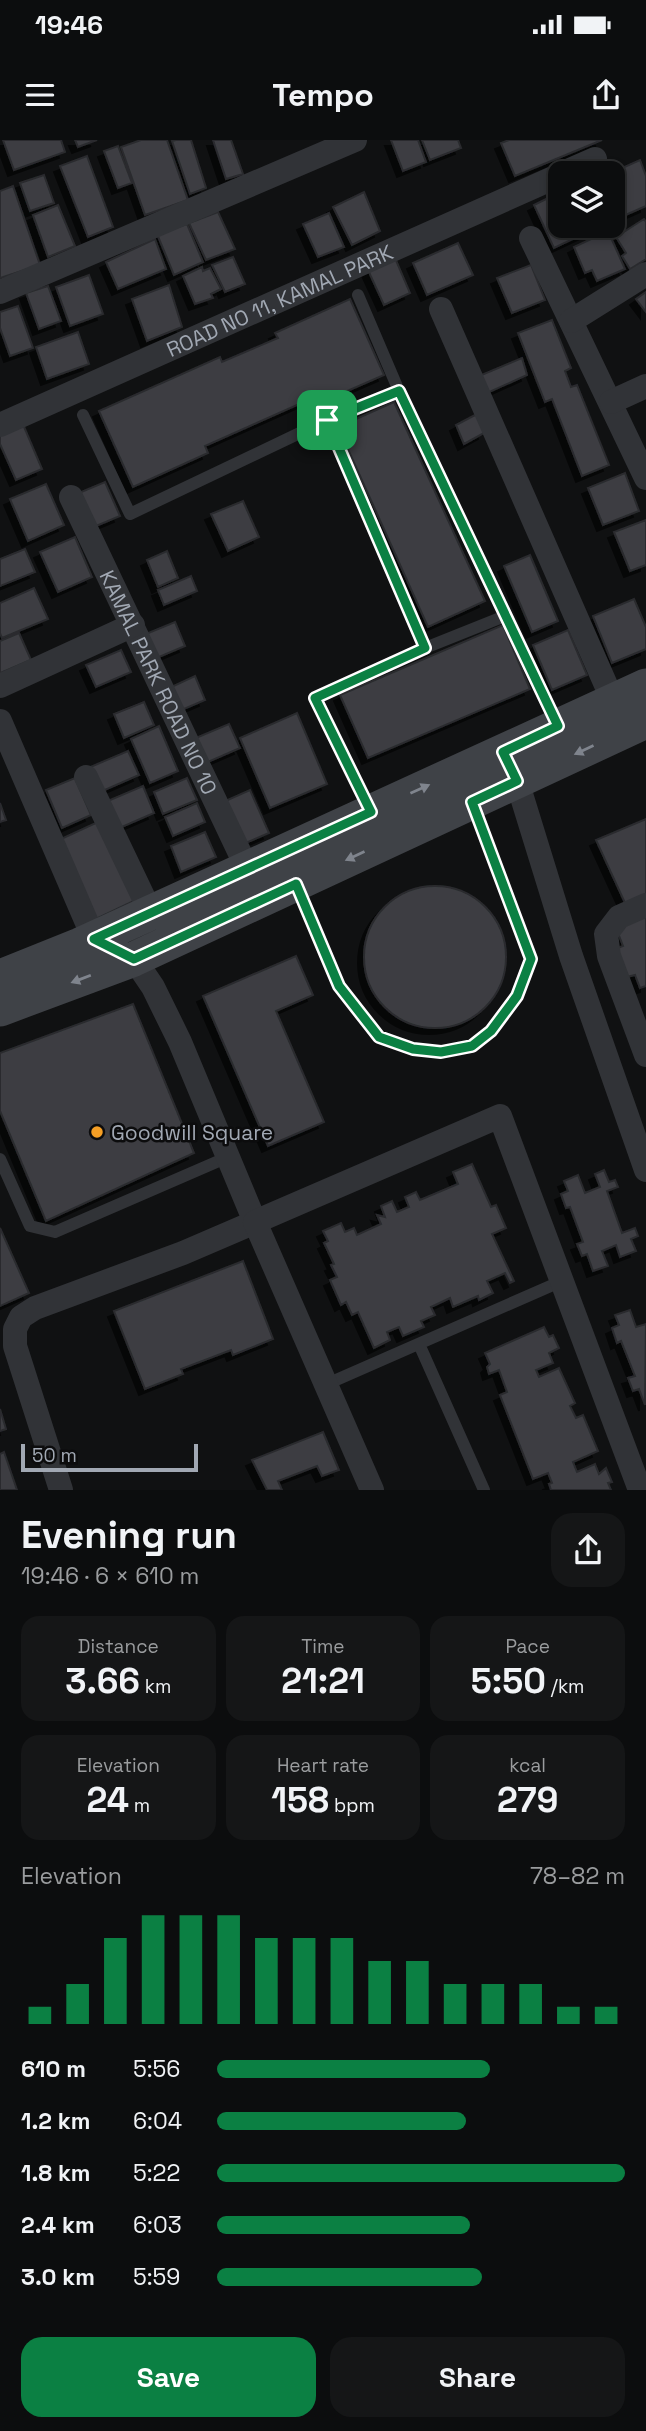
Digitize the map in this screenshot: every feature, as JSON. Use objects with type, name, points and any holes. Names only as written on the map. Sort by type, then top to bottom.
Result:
[{"type":"main road","points":[[0,1009],[134,959],[472,802],[558,726],[646,686]]},
{"type":"main road","points":[[0,976],[94,939],[371,812],[646,721]]},
{"type":"street","points":[[0,292],[355,140]]},
{"type":"street","name":"ROAD NO 11, KAMAL PARK","points":[[590,161],[595,159]]},
{"type":"street","name":"ROAD NO 11, KAMAL PARK","points":[[0,425],[548,180]]},
{"type":"street","points":[[531,238],[646,478]]},
{"type":"street","points":[[571,321],[646,274]]},
{"type":"street","points":[[440,309],[613,701]]},
{"type":"street","points":[[611,402],[646,386]]},
{"type":"street","name":"KAMAL PARK ROAD NO 10","points":[[71,496],[247,868]]},
{"type":"street","points":[[0,686],[133,625]]},
{"type":"street","points":[[0,721],[94,939],[134,959],[153,987],[180,1042],[255,1222],[372,1489]]},
{"type":"street","points":[[510,766],[560,924],[646,1170]]},
{"type":"street","points":[[86,777],[151,913]]},
{"type":"street","points":[[646,905],[619,917],[606,934],[609,956],[639,1012],[646,1055]]},
{"type":"street","points":[[596,1029],[639,1012]]},
{"type":"street","points":[[61,1489],[15,1346],[15,1329],[21,1317],[47,1303],[183,1253],[500,1116],[640,1489]]},
{"type":"lane","points":[[358,295],[399,391],[558,726]]},
{"type":"lane","points":[[83,415],[130,514],[327,420],[399,391]]},
{"type":"lane","points":[[327,420],[425,648]]},
{"type":"lane","points":[[371,812],[315,698],[505,615]]},
{"type":"lane","points":[[296,884],[339,986],[379,1037],[413,1049],[441,1052],[472,1046],[491,1031],[517,996],[531,959],[472,802]]},
{"type":"lane","points":[[0,1159],[30,1226],[55,1232],[228,1157]]},
{"type":"lane","points":[[327,1384],[562,1280]]},
{"type":"lane","points":[[419,1344],[484,1489]]},
{"type":"building","points":[[3,140],[61,140],[65,152],[14,170]]},
{"type":"building","points":[[75,140],[97,140],[78,147]]},
{"type":"building","points":[[141,140],[167,140],[188,200],[145,215],[121,147]]},
{"type":"building","points":[[191,140],[206,188],[190,194],[172,141]]},
{"type":"building","points":[[213,140],[231,140],[243,174],[226,179]]},
{"type":"building","points":[[391,140],[418,140],[426,162],[403,171]]},
{"type":"building","points":[[422,140],[458,140],[461,148],[430,160]]},
{"type":"building","points":[[509,140],[602,140],[515,176],[501,143]]},
{"type":"building","points":[[118,146],[132,183],[118,188],[104,151]]},
{"type":"building","points":[[87,156],[113,227],[88,237],[60,166]]},
{"type":"building","points":[[640,160],[646,176],[646,206],[625,215],[625,167]]},
{"type":"building","points":[[44,175],[54,203],[30,211],[20,183]]},
{"type":"building","points":[[13,186],[40,265],[0,278],[0,191]]},
{"type":"building","points":[[364,192],[380,231],[352,245],[333,207]]},
{"type":"building","points":[[548,198],[548,235],[534,205]]},
{"type":"building","points":[[58,205],[75,246],[48,257],[33,215]]},
{"type":"building","points":[[218,212],[235,249],[206,260],[189,223]]},
{"type":"building","points":[[329,213],[344,247],[318,257],[303,224]]},
{"type":"building","points":[[644,219],[646,222],[646,259],[630,269],[622,256],[626,253],[617,238],[625,238],[625,231]]},
{"type":"building","points":[[187,224],[203,262],[174,275],[157,234]]},
{"type":"building","points":[[549,238],[575,238],[554,248]]},
{"type":"building","points":[[593,238],[611,238],[625,269],[597,281],[592,270],[585,273],[574,247]]},
{"type":"building","points":[[155,239],[166,269],[118,289],[106,262]]},
{"type":"building","points":[[458,243],[473,275],[427,295],[413,263]]},
{"type":"building","points":[[233,257],[245,284],[225,292],[212,265]]},
{"type":"building","points":[[395,258],[410,293],[384,305],[368,270]]},
{"type":"building","points":[[531,265],[545,300],[512,313],[497,278]]},
{"type":"building","points":[[202,267],[203,271],[210,268],[221,289],[211,294],[213,298],[195,304],[183,276]]},
{"type":"building","points":[[89,275],[103,314],[70,326],[56,287]]},
{"type":"building","points":[[169,285],[182,327],[147,341],[132,299]]},
{"type":"building","points":[[48,286],[61,321],[39,329],[26,293]]},
{"type":"building","points":[[646,292],[646,312],[636,299]]},
{"type":"building","points":[[350,299],[384,375],[320,403],[317,396],[205,446],[208,453],[133,487],[99,411],[220,357],[222,362],[278,338],[275,333]]},
{"type":"building","points":[[18,306],[33,348],[10,356],[0,328],[0,312]]},
{"type":"building","points":[[552,320],[571,368],[565,371],[571,387],[577,385],[609,465],[582,476],[552,399],[545,402],[518,333]]},
{"type":"building","points":[[78,332],[89,364],[47,379],[36,347]]},
{"type":"building","points":[[522,358],[527,375],[485,394],[479,376]]},
{"type":"building","points":[[394,402],[485,601],[428,627],[338,427]]},
{"type":"building","points":[[477,414],[484,433],[464,444],[456,425]]},
{"type":"building","points":[[22,422],[42,469],[16,480],[0,444],[0,431]]},
{"type":"building","points":[[625,473],[639,511],[603,525],[588,488]]},
{"type":"building","points":[[105,482],[120,516],[89,529],[74,495]]},
{"type":"building","points":[[46,484],[64,525],[28,541],[10,499]]},
{"type":"building","points":[[243,501],[259,537],[228,551],[211,514]]},
{"type":"building","points":[[646,520],[646,565],[630,571],[614,532]]},
{"type":"building","points":[[75,537],[92,577],[58,592],[40,552]]},
{"type":"building","points":[[25,549],[35,572],[0,586],[0,559]]},
{"type":"building","points":[[167,551],[178,578],[158,587],[147,560]]},
{"type":"building","points":[[530,555],[558,621],[532,632],[504,566]]},
{"type":"building","points":[[191,576],[197,591],[164,605],[158,590]]},
{"type":"building","points":[[34,588],[48,619],[2,638],[0,603]]},
{"type":"building","points":[[634,599],[646,627],[646,649],[612,663],[593,616]]},
{"type":"building","points":[[175,622],[185,646],[152,660],[141,636]]},
{"type":"building","points":[[503,625],[530,689],[368,758],[340,695]]},
{"type":"building","points":[[568,630],[587,675],[552,690],[533,645]]},
{"type":"building","points":[[19,633],[31,660],[0,673],[0,641]]},
{"type":"building","points":[[121,650],[131,672],[96,687],[86,665]]},
{"type":"building","points":[[195,676],[205,700],[177,712],[167,689]]},
{"type":"building","points":[[144,702],[154,725],[124,738],[114,714]]},
{"type":"building","points":[[297,713],[327,784],[270,808],[240,738]]},
{"type":"building","points":[[229,724],[240,748],[201,765],[191,740]]},
{"type":"building","points":[[159,726],[178,771],[150,783],[131,739]]},
{"type":"building","points":[[128,751],[139,775],[98,793],[88,768]]},
{"type":"building","points":[[75,778],[91,815],[62,828],[46,790]]},
{"type":"building","points":[[187,778],[197,800],[163,814],[154,792]]},
{"type":"building","points":[[143,786],[154,813],[115,830],[103,803]]},
{"type":"building","points":[[250,790],[269,833],[241,845],[223,802]]},
{"type":"building","points":[[0,803],[6,820],[0,822]]},
{"type":"building","points":[[197,803],[205,822],[173,836],[165,817]]},
{"type":"building","points":[[646,819],[646,894],[625,903],[596,840]]},
{"type":"building","points":[[100,821],[138,899],[96,919],[61,839]]},
{"type":"building","points":[[205,832],[216,857],[181,872],[171,846]]},
{"type":"building","points":[[435,886],[462,891],[485,907],[501,930],[506,957],[501,984],[485,1007],[462,1023],[435,1028],[408,1023],[385,1007],[369,984],[364,957],[369,930],[385,907],[408,891]]},
{"type":"building","points":[[646,916],[646,986],[640,988],[635,975],[627,977],[615,949],[623,946],[616,928]]},
{"type":"building","points":[[296,956],[313,995],[276,1011],[324,1122],[268,1146],[203,996]]},
{"type":"building","name":"Goodwill Square","points":[[133,1004],[194,1153],[46,1221],[0,1111],[0,1053]]},
{"type":"building","points":[[472,1164],[491,1207],[496,1205],[506,1228],[492,1234],[514,1281],[510,1283],[505,1273],[487,1281],[493,1293],[479,1300],[478,1296],[453,1307],[450,1298],[431,1307],[435,1315],[421,1321],[424,1327],[403,1336],[399,1327],[387,1332],[390,1340],[374,1348],[358,1312],[352,1315],[346,1302],[341,1305],[330,1280],[337,1277],[324,1243],[328,1241],[323,1231],[341,1223],[345,1232],[354,1228],[357,1235],[381,1224],[377,1215],[385,1217],[381,1206],[392,1201],[397,1212],[409,1207],[405,1197],[416,1192],[420,1200],[458,1184],[453,1172]]},
{"type":"building","points":[[604,1170],[609,1182],[615,1180],[618,1187],[607,1191],[622,1233],[635,1228],[638,1236],[631,1239],[636,1251],[620,1257],[616,1245],[602,1251],[608,1266],[593,1271],[587,1254],[582,1256],[577,1244],[583,1242],[570,1207],[566,1208],[561,1194],[568,1191],[564,1181],[578,1175],[585,1193],[600,1187],[595,1174]]},
{"type":"building","points":[[0,1228],[29,1293],[0,1306]]},
{"type":"building","points":[[243,1261],[273,1339],[233,1355],[231,1350],[181,1369],[183,1374],[145,1389],[114,1311]]},
{"type":"building","points":[[630,1310],[636,1327],[646,1324],[645,1405],[639,1389],[633,1391],[628,1378],[635,1376],[621,1341],[617,1343],[612,1328],[619,1325],[615,1315]]},
{"type":"building","points":[[544,1327],[549,1337],[553,1335],[559,1348],[549,1353],[553,1363],[536,1370],[539,1377],[559,1368],[575,1403],[570,1406],[576,1418],[583,1415],[598,1451],[573,1462],[577,1472],[595,1464],[599,1474],[606,1468],[612,1482],[608,1483],[611,1490],[551,1490],[549,1484],[552,1483],[548,1473],[533,1479],[500,1395],[507,1392],[499,1370],[489,1374],[487,1367],[490,1364],[485,1353]]},
{"type":"building","points":[[0,1409],[6,1429],[0,1431]]},
{"type":"building","points":[[323,1432],[339,1470],[322,1476],[317,1466],[278,1481],[282,1490],[267,1490],[252,1460]]},
{"type":"building","points":[[4,1452],[17,1490],[0,1490],[0,1454]]},
{"type":"place","name":"Goodwill Square","points":[[97,1132]]},
{"type":"route","points":[[399,391],[558,726],[503,752],[517,781],[472,802],[531,959],[517,996],[491,1031],[472,1046],[441,1052],[413,1049],[379,1037],[339,986],[296,884],[134,959],[94,939],[371,812],[315,698],[425,648],[327,420],[399,391]]}]
